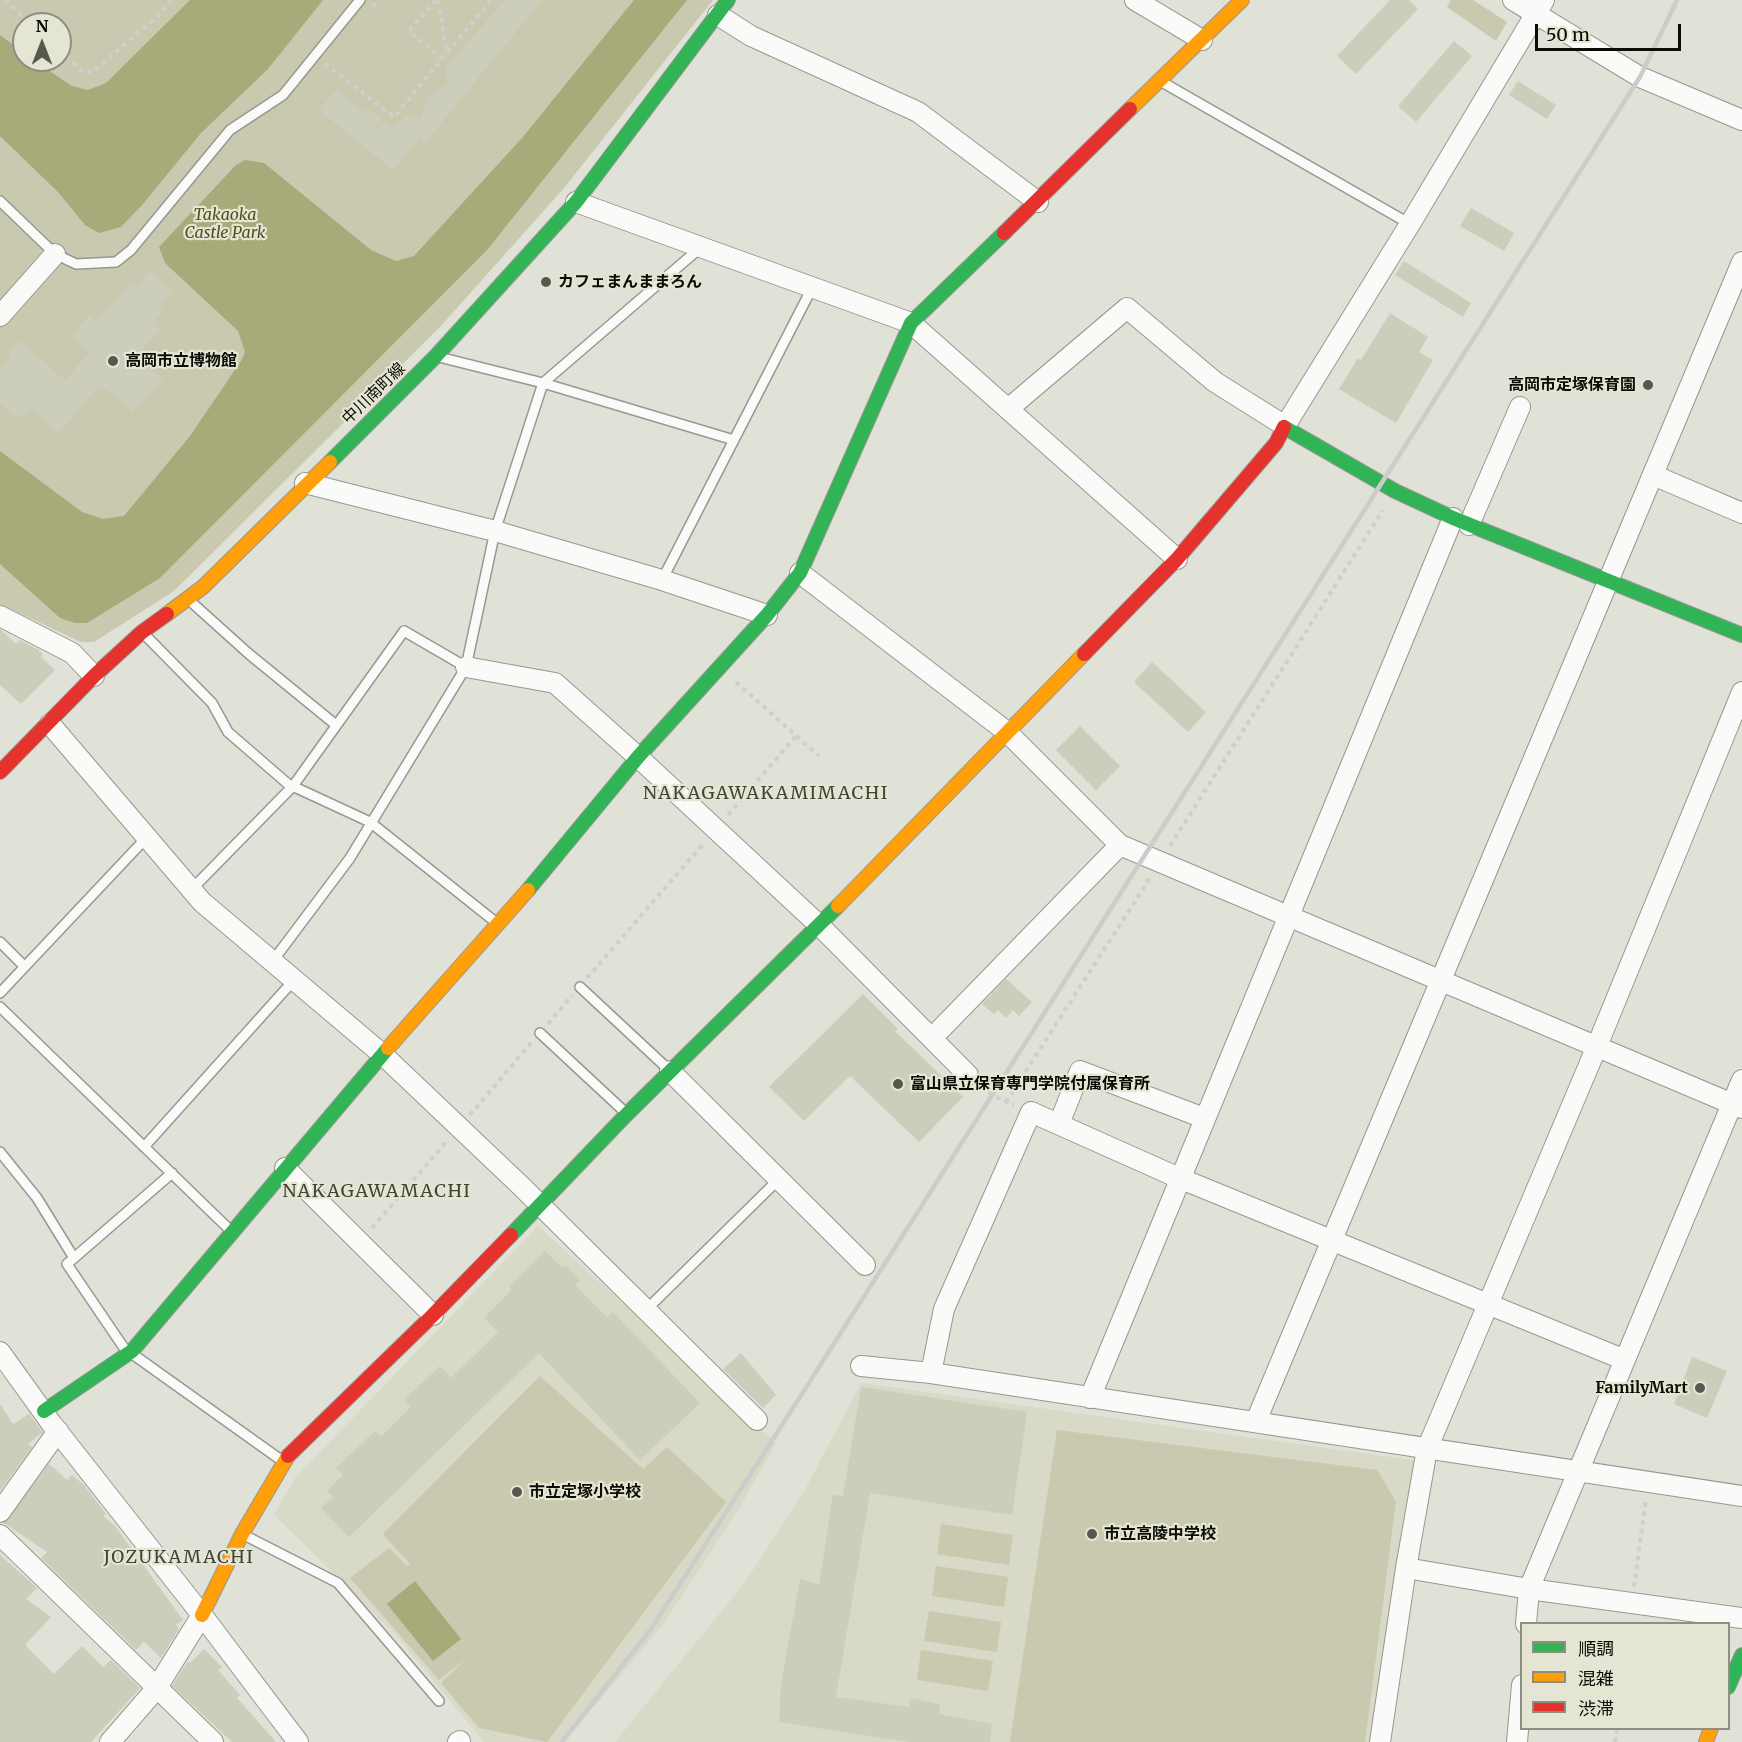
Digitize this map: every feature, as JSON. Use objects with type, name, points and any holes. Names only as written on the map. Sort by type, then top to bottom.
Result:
[{"type":"street","points":[[1135,0],[1202,40]]},
{"type":"street","points":[[44,1411],[132,1351],[382,1054],[499,925],[638,757],[767,615],[800,573],[911,323],[1038,202],[1242,0]]},
{"type":"street","points":[[1513,0],[1540,7],[1640,77],[1742,120]]},
{"type":"street","points":[[723,7],[751,36],[918,112],[1038,202]]},
{"type":"street","name":"中川南町線","points":[[0,772],[50,724],[94,676],[142,632],[203,587],[305,483],[436,356],[576,202],[723,7]]},
{"type":"street","points":[[110,1742],[156,1689],[202,1614],[242,1534],[283,1461],[433,1315],[627,1114],[819,925],[1177,559],[1276,443],[1540,7]]},
{"type":"street","points":[[576,202],[911,323],[1177,559]]},
{"type":"street","points":[[0,316],[55,254]]},
{"type":"street","points":[[1256,1421],[1742,262]]},
{"type":"street","points":[[1008,409],[1126,308],[1215,382],[1395,491],[1609,583],[1742,635]]},
{"type":"street","points":[[1090,1398],[1287,916],[1461,521],[1520,407]]},
{"type":"street","points":[[1653,475],[1742,513]]},
{"type":"street","points":[[305,483],[495,531],[662,580],[767,615]]},
{"type":"street","points":[[800,573],[1007,732],[1120,845],[1737,1106]]},
{"type":"street","points":[[0,616],[69,651],[94,676]]},
{"type":"street","points":[[466,667],[555,683],[819,925],[968,1075]]},
{"type":"street","points":[[1380,1742],[1406,1568],[1427,1449],[1597,1046],[1742,692]]},
{"type":"street","points":[[50,724],[202,902],[382,1054],[646,1310],[727,1396],[758,1420]]},
{"type":"street","points":[[932,1038],[1120,845]]},
{"type":"street","points":[[670,1071],[865,1265]]},
{"type":"street","points":[[1059,1124],[1080,1071],[1204,1118]]},
{"type":"street","points":[[1526,1622],[1529,1589],[1576,1472],[1737,1106],[1742,1080]]},
{"type":"street","points":[[931,1373],[944,1309],[1031,1112],[1331,1242],[1625,1360]]},
{"type":"street","points":[[285,1168],[433,1315]]},
{"type":"street","points":[[0,1352],[58,1431],[202,1614],[298,1742]]},
{"type":"street","points":[[861,1366],[931,1373],[1742,1496]]},
{"type":"street","points":[[0,1512],[58,1431]]},
{"type":"street","points":[[0,1535],[213,1742]]},
{"type":"street","points":[[1406,1568],[1529,1589],[1742,1618]]},
{"type":"street","points":[[1730,1683],[1742,1655]]},
{"type":"street","points":[[1517,1742],[1520,1699]]},
{"type":"lane","points":[[0,201],[55,254],[76,264],[116,262],[131,250],[230,130],[283,95],[360,0]]},
{"type":"lane","points":[[1160,81],[1410,224]]},
{"type":"lane","points":[[272,962],[350,858],[466,667],[495,531],[543,383],[700,248]]},
{"type":"lane","points":[[662,580],[813,288]]},
{"type":"lane","points":[[436,356],[543,383],[734,440]]},
{"type":"lane","points":[[188,598],[249,654],[336,725]]},
{"type":"lane","points":[[192,890],[293,786],[404,631],[466,667]]},
{"type":"lane","points":[[142,632],[212,703],[228,732],[293,786],[370,822],[499,925]]},
{"type":"lane","points":[[0,993],[148,836]]},
{"type":"lane","points":[[0,942],[24,966]]},
{"type":"lane","points":[[144,1147],[294,980]]},
{"type":"lane","points":[[580,987],[670,1071]]},
{"type":"lane","points":[[0,1007],[232,1231]]},
{"type":"lane","points":[[540,1033],[627,1114]]},
{"type":"lane","points":[[0,1152],[37,1197],[74,1258]]},
{"type":"lane","points":[[172,1173],[67,1264],[124,1348],[132,1351],[283,1461]]},
{"type":"lane","points":[[646,1310],[779,1179]]},
{"type":"lane","points":[[242,1534],[338,1583],[439,1701]]},
{"type":"path","points":[[5,0],[18,12]]},
{"type":"path","points":[[72,62],[83,72],[93,72],[152,21],[171,0]]},
{"type":"path","points":[[437,0],[447,54]]},
{"type":"path","points":[[437,0],[409,31],[443,60]]},
{"type":"path","points":[[325,64],[394,117],[491,0]]},
{"type":"path","points":[[1006,1102],[1161,862],[1395,491]]},
{"type":"path","points":[[720,668],[819,756]]},
{"type":"path","points":[[968,1075],[992,1095],[1031,1112]]},
{"type":"path","points":[[1632,1602],[1648,1482]]},
{"type":"shaded area","points":[[190,0],[323,0],[268,69],[201,133],[143,204],[121,227],[99,233],[85,225],[58,192],[0,136],[0,35],[12,44],[12,72],[51,72],[72,86],[88,90],[106,83]]},
{"type":"shaded area","points":[[634,0],[687,0],[487,250],[160,578],[87,623],[75,623],[60,618],[0,564],[0,451],[82,512],[103,519],[124,516],[190,436],[241,361],[245,352],[238,331],[165,263],[159,247],[236,165],[245,160],[264,163],[371,250],[396,261],[414,256],[522,138]]},
{"type":"shaded area","name":"市立定塚小学校","points":[[538,1226],[776,1443],[740,1507],[662,1626],[564,1742],[484,1742],[397,1636],[274,1515],[295,1478]]},
{"type":"shaded area","name":"市立高陵中学校","points":[[861,1383],[1419,1461],[1379,1742],[615,1742],[746,1581],[806,1488]]},
{"type":"shaded area","points":[[415,1581],[461,1639],[433,1661],[387,1604]]},
{"type":"green space","name":"Takaoka Castle Park","points":[[0,0],[713,0],[564,188],[439,328],[174,591],[94,642],[81,642],[0,604]]},
{"type":"green space","points":[[1451,0],[1473,0],[1507,22],[1496,41],[1447,7]]},
{"type":"green space","points":[[540,1376],[643,1469],[667,1447],[726,1502],[547,1742],[479,1728],[441,1683],[469,1656],[439,1680],[350,1578],[389,1548],[407,1566],[410,1564],[383,1534]]},
{"type":"green space","points":[[1057,1430],[1377,1470],[1396,1502],[1365,1742],[1010,1742]]},
{"type":"green space","points":[[941,1524],[1013,1535],[1009,1565],[937,1554]]},
{"type":"green space","points":[[936,1566],[1008,1577],[1004,1607],[932,1596]]},
{"type":"green space","points":[[929,1611],[1001,1622],[997,1652],[924,1641]]},
{"type":"green space","points":[[921,1650],[993,1661],[988,1691],[917,1680]]},
{"type":"building","points":[[505,0],[542,0],[425,143],[419,138],[393,170],[319,110],[336,90],[364,113],[368,108],[382,119],[374,129],[385,122],[393,128],[406,116],[420,119],[429,95],[448,84],[445,68]]},
{"type":"building","points":[[1390,0],[1409,0],[1418,9],[1356,74],[1337,56]]},
{"type":"building","points":[[1454,41],[1472,56],[1416,122],[1398,106]]},
{"type":"building","points":[[1518,81],[1556,105],[1547,119],[1509,95]]},
{"type":"building","points":[[1471,208],[1514,233],[1504,251],[1460,226]]},
{"type":"building","points":[[1404,261],[1471,303],[1463,317],[1395,275]]},
{"type":"building","points":[[151,271],[173,291],[159,307],[164,311],[153,323],[160,330],[137,356],[163,381],[132,412],[110,392],[99,386],[59,433],[32,409],[23,419],[16,413],[14,416],[0,404],[0,369],[12,355],[9,352],[19,341],[65,380],[89,353],[71,336],[90,315],[96,321],[131,283],[136,287]]},
{"type":"building","points":[[1390,313],[1428,337],[1419,352],[1433,360],[1396,423],[1339,389],[1358,358],[1361,360]]},
{"type":"building","points":[[0,629],[16,644],[20,640],[37,649],[43,654],[41,657],[55,670],[21,704],[0,685]]},
{"type":"building","points":[[1152,662],[1206,712],[1188,732],[1134,682]]},
{"type":"building","points":[[1080,726],[1120,766],[1096,790],[1056,750]]},
{"type":"building","points":[[1006,979],[1032,1002],[1019,1016],[1013,1010],[1006,1018],[998,1010],[994,1014],[982,1004]]},
{"type":"building","points":[[863,994],[898,1029],[895,1031],[963,1097],[919,1142],[850,1076],[804,1121],[769,1087]]},
{"type":"building","points":[[545,1251],[562,1268],[565,1265],[580,1280],[575,1285],[607,1317],[613,1312],[700,1403],[640,1460],[539,1353],[349,1537],[321,1508],[333,1497],[327,1491],[343,1475],[336,1468],[375,1431],[381,1437],[411,1407],[404,1400],[440,1366],[451,1378],[498,1332],[484,1318],[512,1290],[509,1287]]},
{"type":"building","points":[[741,1353],[776,1395],[763,1408],[723,1369]]},
{"type":"building","name":"FamilyMart","points":[[1692,1357],[1727,1371],[1707,1418],[1674,1404]]},
{"type":"building","points":[[861,1387],[1027,1412],[1012,1515],[870,1493],[836,1697],[909,1707],[910,1698],[940,1704],[939,1714],[992,1724],[990,1742],[909,1742],[779,1722],[781,1685],[800,1579],[819,1585],[833,1495],[843,1496]]},
{"type":"building","points":[[0,1404],[13,1424],[29,1414],[43,1432],[28,1444],[32,1447],[0,1491]]},
{"type":"building","points":[[49,1464],[67,1480],[72,1475],[84,1485],[106,1514],[103,1516],[115,1526],[183,1620],[176,1625],[179,1629],[161,1658],[144,1642],[136,1650],[41,1558],[47,1552],[4,1523]]},
{"type":"building","points":[[0,1555],[37,1588],[26,1599],[51,1617],[25,1645],[54,1674],[82,1646],[103,1667],[111,1660],[140,1688],[91,1742],[0,1742]]},
{"type":"building","points":[[204,1649],[222,1667],[218,1670],[240,1695],[237,1698],[276,1742],[232,1742],[172,1686],[188,1661],[190,1663]]},
{"type":"railway","points":[[562,1742],[651,1629],[793,1408],[1640,77],[1677,0]]},
{"type":"traffic: fast","points":[[330,462],[436,356],[576,202],[728,0]]},
{"type":"traffic: fast","points":[[528,890],[638,757],[767,615],[800,573],[911,323],[1004,233]]},
{"type":"traffic: fast","points":[[1284,427],[1395,491],[1453,518],[1742,635]]},
{"type":"traffic: fast","points":[[511,1235],[627,1114],[838,906]]},
{"type":"traffic: fast","points":[[44,1411],[132,1351],[388,1048]]},
{"type":"traffic: fast","points":[[1730,1682],[1742,1655]]},
{"type":"traffic: slow","points":[[1130,109],[1242,0]]},
{"type":"traffic: slow","points":[[167,614],[203,587],[330,462]]},
{"type":"traffic: slow","points":[[838,906],[1084,654]]},
{"type":"traffic: slow","points":[[388,1048],[528,890]]},
{"type":"traffic: slow","points":[[202,1615],[242,1534],[288,1456]]},
{"type":"traffic: slow","points":[[1706,1742],[1710,1730]]},
{"type":"traffic: jam","points":[[1004,233],[1130,109]]},
{"type":"traffic: jam","points":[[1084,654],[1177,559],[1276,443],[1284,427]]},
{"type":"traffic: jam","points":[[0,772],[94,676],[142,632],[167,614]]},
{"type":"traffic: jam","points":[[288,1456],[433,1315],[511,1235]]},
{"type":"place","name":"カフェまんままろん","points":[[546,282]]},
{"type":"place","name":"高岡市立博物館","points":[[113,361]]},
{"type":"place","name":"高岡市定塚保育園","points":[[1648,385]]},
{"type":"place","name":"富山県立保育専門学院付属保育所","points":[[898,1084]]},
{"type":"place","name":"FamilyMart","points":[[1700,1388]]},
{"type":"place","name":"市立定塚小学校","points":[[517,1492]]},
{"type":"place","name":"市立高陵中学校","points":[[1092,1534]]},
{"type":"district","name":"NAKAGAWAKAMIMACHI","points":[[766,794]]},
{"type":"district","name":"NAKAGAWAMACHI","points":[[377,1192]]},
{"type":"district","name":"JOZUKAMACHI","points":[[179,1558]]}]
